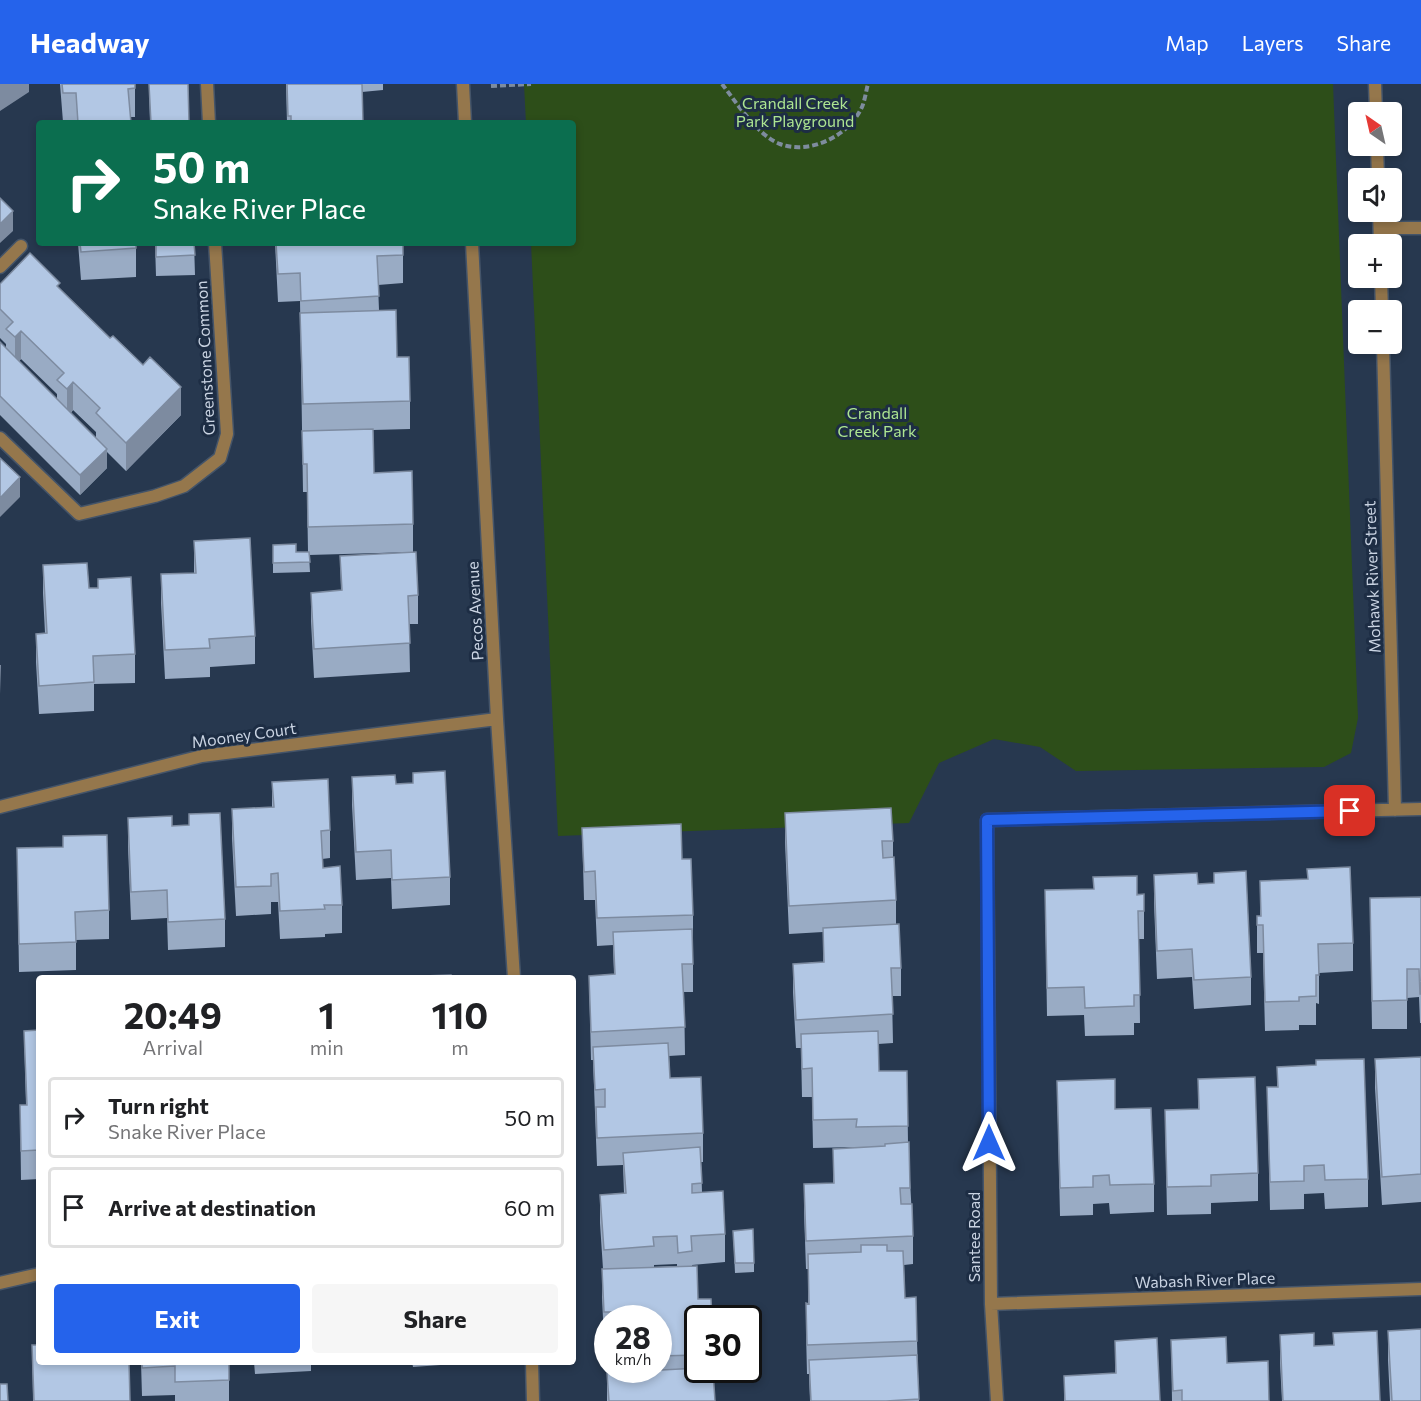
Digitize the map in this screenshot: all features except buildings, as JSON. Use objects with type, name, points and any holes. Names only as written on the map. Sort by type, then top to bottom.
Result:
[{"type":"street","points":[[207,84],[209,120]]},
{"type":"street","points":[[1375,84],[1376,102]]},
{"type":"street","points":[[463,86],[465,120]]},
{"type":"street","points":[[1380,222],[1380,234]]},
{"type":"street","points":[[1380,228],[1421,228]]},
{"type":"street","points":[[0,267],[21,246]]},
{"type":"street","name":"Greenstone Common","points":[[0,438],[79,514],[155,496],[184,486],[220,458],[227,434],[215,246]]},
{"type":"street","name":"Pecos Avenue","points":[[472,246],[497,719],[514,975]]},
{"type":"street","name":"Mohawk River Street","points":[[1383,354],[1395,810]]},
{"type":"street","name":"Mooney Court","points":[[0,807],[202,756],[497,719]]},
{"type":"street","points":[[1395,810],[1421,809]]},
{"type":"street","name":"Santee Road","points":[[997,1401],[991,1304],[987,820],[1395,810]]},
{"type":"street","points":[[0,1283],[36,1275]]},
{"type":"street","name":"Wabash River Place","points":[[991,1304],[1421,1289]]},
{"type":"street","points":[[532,1365],[533,1401]]},
{"type":"path","points":[[463,86],[531,84]]},
{"type":"path","points":[[722,84],[759,129],[779,144],[799,147],[829,141],[846,129],[862,107],[868,84]]},
{"type":"green space","name":"Crandall Creek Park","points":[[524,84],[1333,84],[1358,718],[1351,753],[1324,767],[1076,771],[1040,747],[994,739],[939,763],[909,823],[558,836],[531,246],[576,246],[576,120],[526,120]]},
{"type":"route","points":[[989,1143],[987,820],[1350,811]]},
{"type":"park label","name":"Crandall Creek Park Playground","points":[[795,112]]}]
